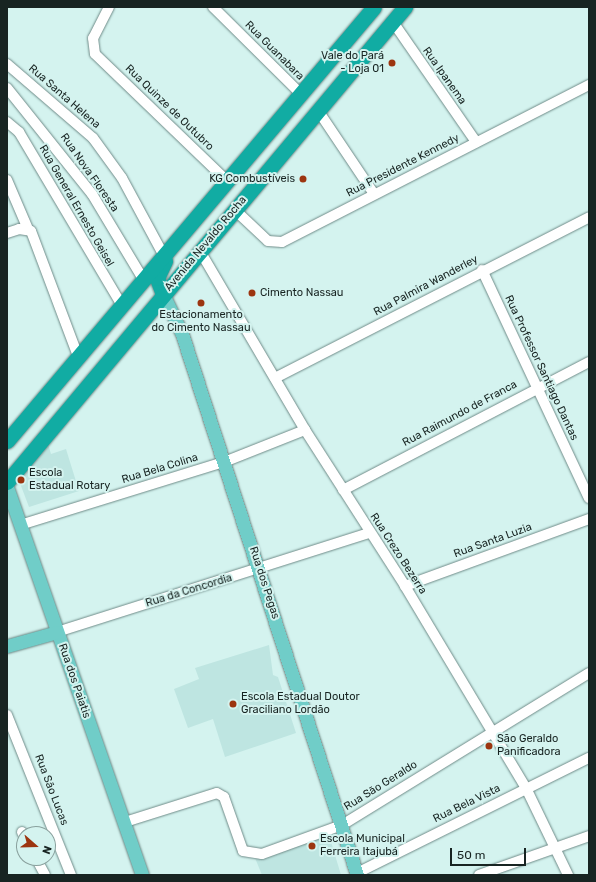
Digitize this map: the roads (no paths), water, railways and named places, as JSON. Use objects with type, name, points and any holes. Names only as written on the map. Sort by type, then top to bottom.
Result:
[{"type":"highway","points":[[7,441],[163,254],[302,94],[373,7]]},
{"type":"highway","name":"Avenida Nevaldo Rocha","points":[[7,482],[163,294],[319,112],[405,7]]},
{"type":"highway","points":[[163,294],[157,278],[161,267],[211,205],[224,183]]},
{"type":"main road","name":"Rua dos Pegas","points":[[163,294],[177,319],[260,570],[357,874]]},
{"type":"main road","name":"Rua dos Paiatis","points":[[7,487],[125,822],[142,875]]},
{"type":"main road","name":"Rua da Concordia","points":[[7,646],[57,632]]},
{"type":"street","name":"Rua Quinze de Outubro","points":[[109,7],[93,38],[95,54],[224,183]]},
{"type":"street","name":"Rua Guanabara","points":[[213,7],[302,94]]},
{"type":"street","name":"Rua Ipanema","points":[[393,22],[476,142]]},
{"type":"street","name":"Rua Santa Helena","points":[[7,64],[93,138],[122,178],[163,254]]},
{"type":"street","name":"Rua Presidente Kennedy","points":[[235,210],[268,241],[278,244],[589,85]]},
{"type":"street","name":"Rua Nova Floresta","points":[[7,88],[92,194],[143,279]]},
{"type":"street","points":[[319,112],[374,194]]},
{"type":"street","name":"Rua General Ernesto Geisel","points":[[7,122],[19,132],[121,304]]},
{"type":"street","points":[[7,180],[28,229],[37,242],[78,356]]},
{"type":"street","name":"Rua Palmira Wanderley","points":[[275,378],[482,270],[589,217]]},
{"type":"street","points":[[7,233],[28,229]]},
{"type":"street","name":"Rua Crezo Bezerra","points":[[200,251],[305,430],[405,586],[526,788],[568,875]]},
{"type":"street","name":"Rua Professor Santiago Dantas","points":[[482,270],[589,498]]},
{"type":"street","name":"Rua Raimundo de Franca","points":[[343,490],[536,387],[589,364]]},
{"type":"street","name":"Rua Bela Colina","points":[[20,525],[224,462],[305,430]]},
{"type":"street","name":"Rua Santa Luzia","points":[[405,586],[589,519]]},
{"type":"street","name":"Rua da Concordia","points":[[57,632],[260,570],[370,533]]},
{"type":"street","name":"Rua São Geraldo","points":[[125,822],[204,794],[217,793],[224,797],[239,844],[249,854],[262,854],[342,825],[589,673]]},
{"type":"street","name":"Rua São Lucas","points":[[7,715],[71,875]]},
{"type":"street","name":"Rua Bela Vista","points":[[357,874],[526,788],[589,758]]},
{"type":"street","points":[[480,875],[589,836]]},
{"type":"street","points":[[40,866],[45,875]]},
{"type":"place","name":"Vale do Pará - Loja 01","points":[[392,63]]},
{"type":"place","name":"KG Combustíveis","points":[[303,179]]},
{"type":"place","name":"Cimento Nassau","points":[[252,293]]},
{"type":"place","name":"Estacionamento do Cimento Nassau","points":[[201,303]]},
{"type":"place","name":"Escola Estadual Rotary","points":[[21,480]]},
{"type":"place","name":"Escola Estadual Doutor Graciliano Lordão","points":[[233,704]]},
{"type":"place","name":"São Geraldo Panificadora","points":[[489,746]]},
{"type":"place","name":"Escola Municipal Ferreira Itajubá","points":[[312,846]]}]
